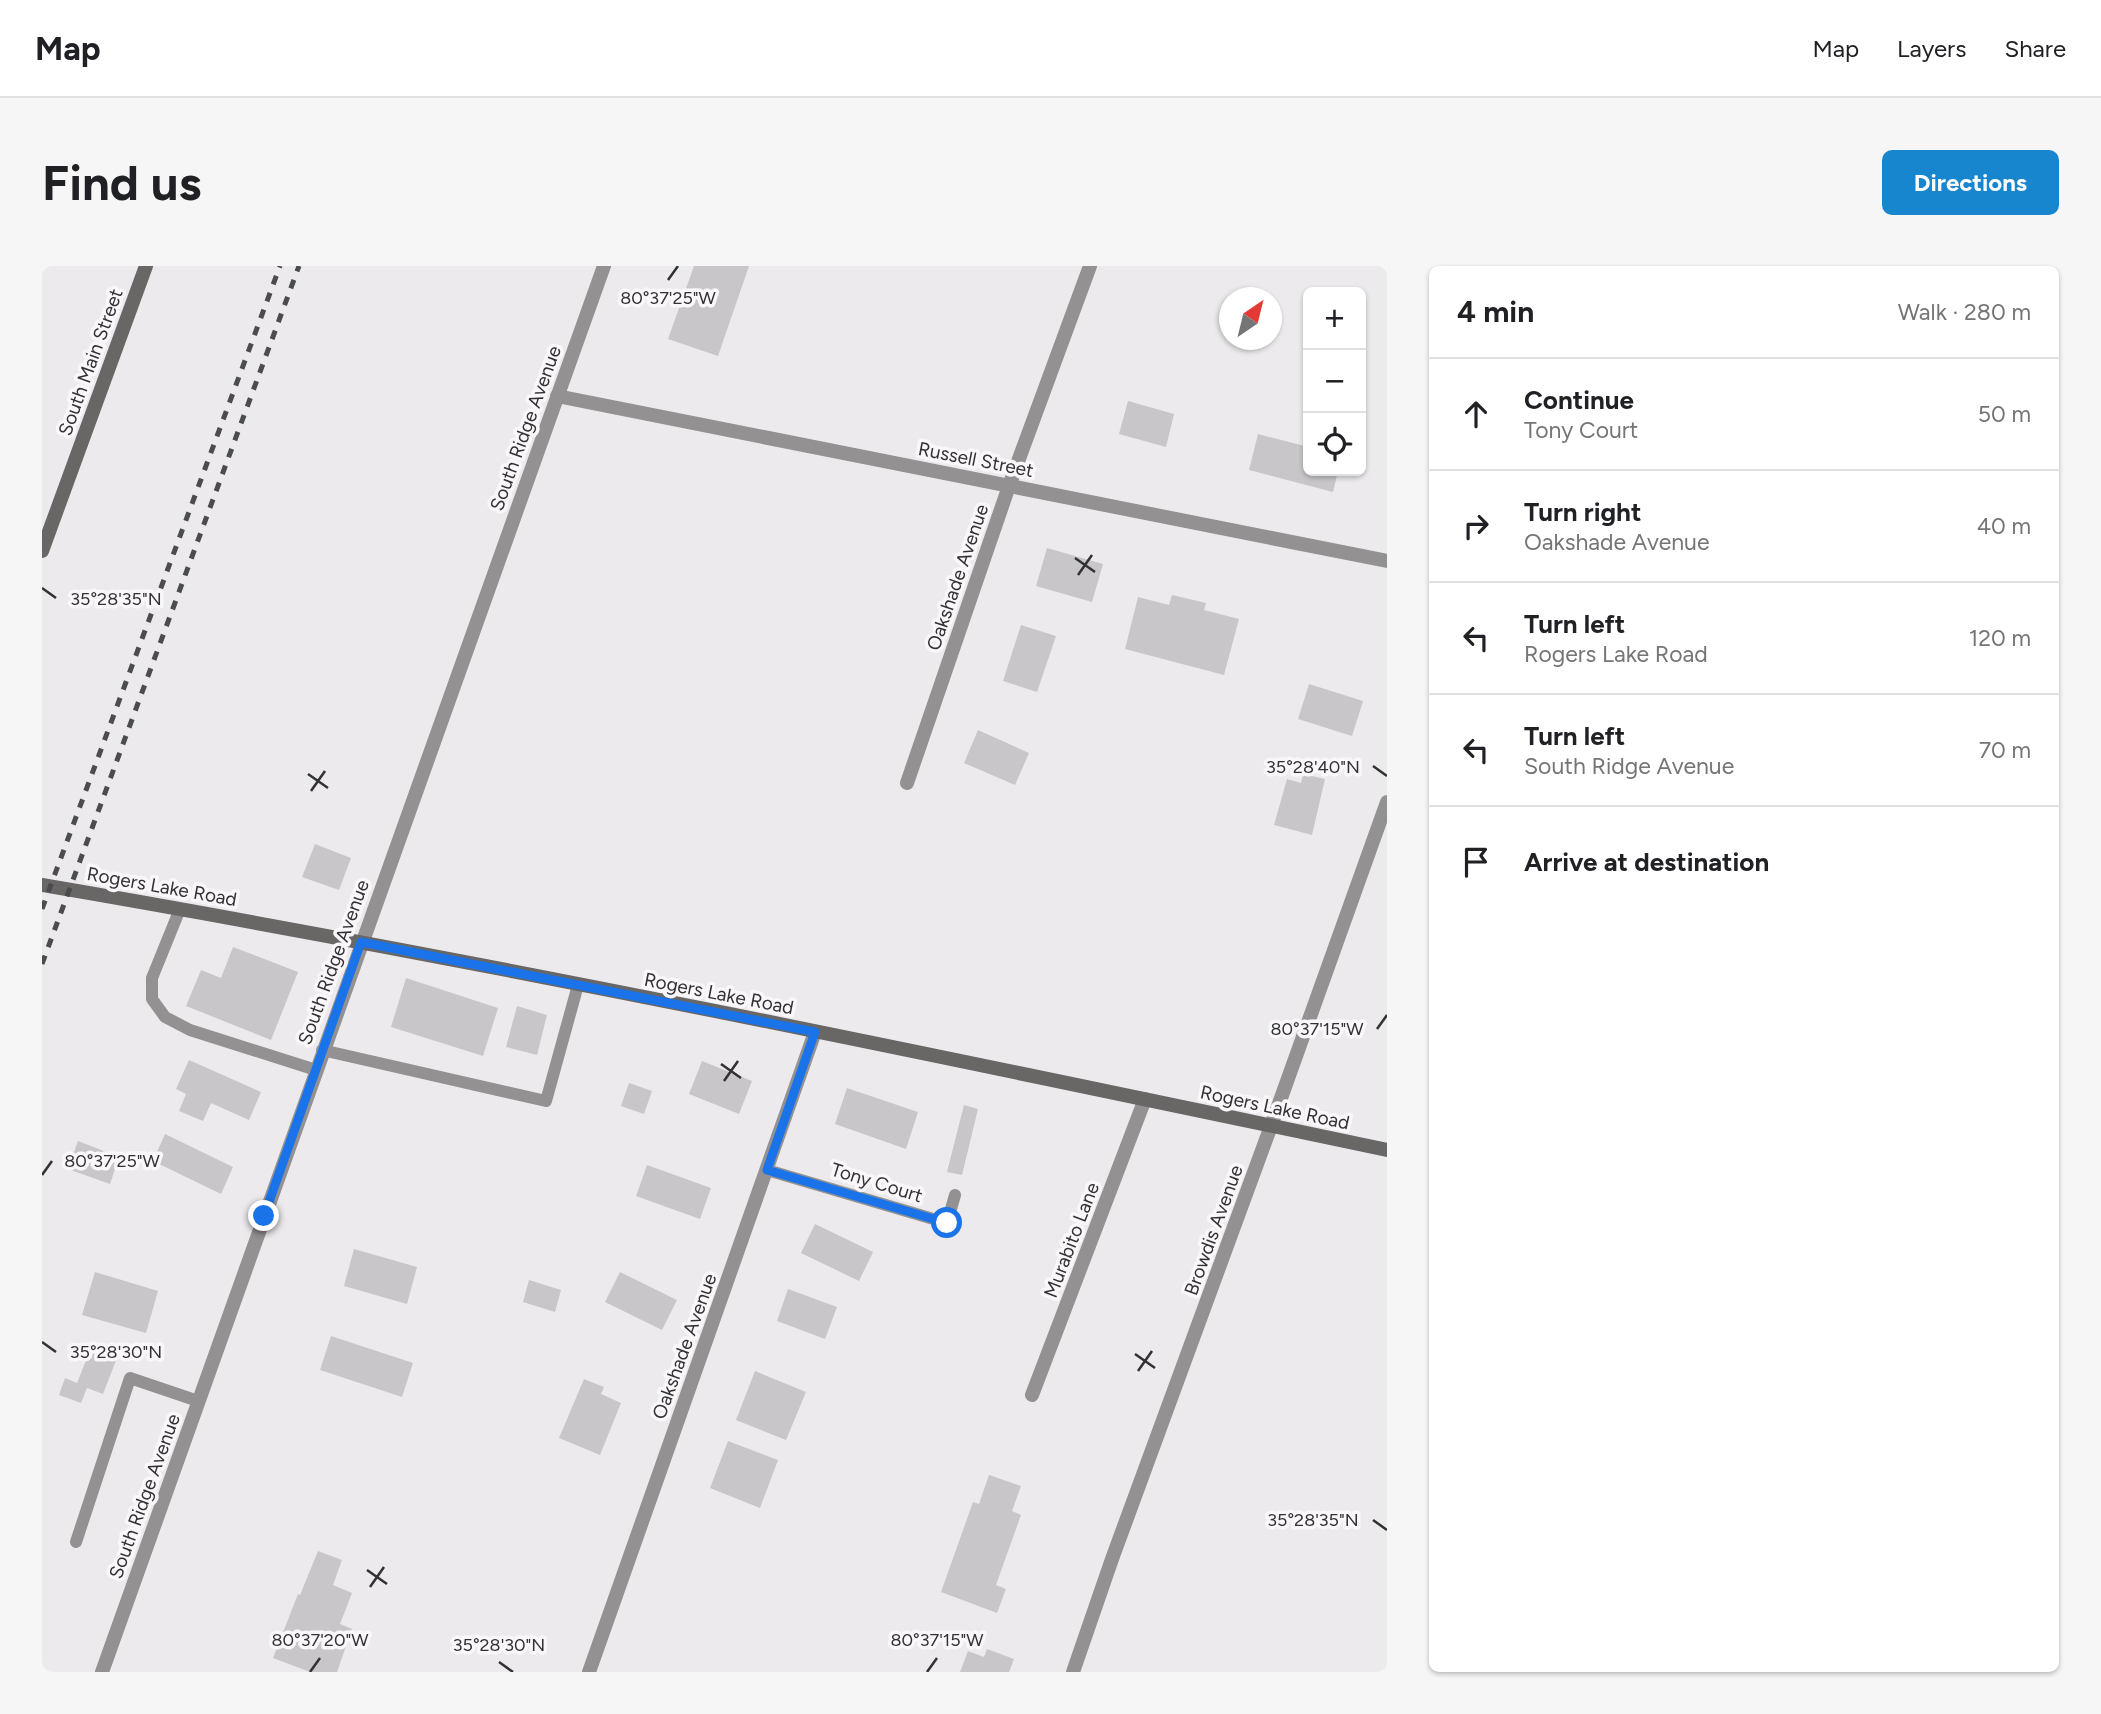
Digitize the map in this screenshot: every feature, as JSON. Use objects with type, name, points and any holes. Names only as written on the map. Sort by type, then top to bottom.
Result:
[{"type":"main road","name":"South Main Street","points":[[42,551],[146,266]]},
{"type":"main road","name":"Rogers Lake Road","points":[[42,885],[361,942],[1387,1150]]},
{"type":"street","name":"South Ridge Avenue","points":[[102,1672],[604,266]]},
{"type":"street","name":"Oakshade Avenue","points":[[907,783],[1009,486],[1090,266]]},
{"type":"street","name":"Russell Street","points":[[557,396],[1387,561]]},
{"type":"street","name":"Browdis Avenue","points":[[1073,1672],[1387,802]]},
{"type":"street","name":"Oakshade Avenue","points":[[589,1672],[815,1032]]},
{"type":"street","name":"Murabito Lane","points":[[1032,1395],[1145,1099]]},
{"type":"lane","points":[[180,909],[152,978],[152,999],[165,1017],[190,1030],[316,1070]]},
{"type":"lane","points":[[322,1051],[546,1101],[578,985]]},
{"type":"lane","name":"Tony Court","points":[[767,1170],[947,1223],[955,1195]]},
{"type":"lane","points":[[76,1542],[130,1378],[198,1401]]},
{"type":"building","points":[[694,266],[749,266],[718,356],[668,339]]},
{"type":"building","points":[[1128,401],[1174,414],[1166,447],[1119,434]]},
{"type":"building","points":[[1258,434],[1303,446],[1303,476],[1337,476],[1333,492],[1249,470]]},
{"type":"building","points":[[1047,548],[1103,564],[1092,602],[1036,586]]},
{"type":"building","points":[[1172,595],[1206,603],[1204,610],[1239,619],[1224,675],[1125,649],[1138,597],[1169,605]]},
{"type":"building","points":[[1021,625],[1056,636],[1037,692],[1003,681]]},
{"type":"building","points":[[1309,684],[1363,701],[1352,736],[1298,719]]},
{"type":"building","points":[[978,730],[1029,753],[1015,785],[964,763]]},
{"type":"building","points":[[1303,774],[1325,779],[1312,835],[1274,825],[1287,779],[1301,783]]},
{"type":"building","points":[[315,844],[351,858],[339,890],[302,877]]},
{"type":"building","points":[[233,947],[298,972],[271,1040],[186,1006],[201,970],[221,978]]},
{"type":"building","points":[[406,978],[498,1008],[483,1056],[391,1027]]},
{"type":"building","points":[[517,1006],[547,1015],[537,1055],[506,1047]]},
{"type":"building","points":[[189,1060],[261,1092],[249,1120],[211,1103],[203,1121],[179,1111],[186,1094],[176,1089]]},
{"type":"building","points":[[702,1061],[752,1081],[739,1114],[689,1094]]},
{"type":"building","points":[[629,1083],[652,1091],[644,1114],[621,1106]]},
{"type":"building","points":[[847,1088],[918,1112],[906,1149],[835,1124]]},
{"type":"building","points":[[964,1105],[978,1109],[962,1175],[947,1172]]},
{"type":"building","points":[[165,1134],[233,1167],[221,1194],[153,1161]]},
{"type":"building","points":[[78,1141],[119,1157],[110,1184],[68,1169]]},
{"type":"building","points":[[647,1165],[711,1188],[700,1219],[636,1196]]},
{"type":"building","points":[[815,1224],[873,1252],[859,1281],[801,1253]]},
{"type":"building","points":[[354,1249],[417,1267],[407,1304],[344,1286]]},
{"type":"building","points":[[95,1272],[158,1291],[146,1333],[82,1315]]},
{"type":"building","points":[[620,1272],[677,1300],[662,1330],[605,1302]]},
{"type":"building","points":[[529,1280],[561,1290],[555,1312],[523,1302]]},
{"type":"building","points":[[788,1289],[837,1307],[825,1339],[777,1321]]},
{"type":"building","points":[[331,1336],[413,1363],[402,1397],[320,1370]]},
{"type":"building","points":[[91,1348],[117,1358],[103,1394],[87,1388],[81,1403],[59,1395],[65,1378],[77,1383]]},
{"type":"building","points":[[755,1371],[806,1392],[786,1440],[736,1420]]},
{"type":"building","points":[[584,1379],[604,1387],[601,1394],[621,1403],[600,1455],[559,1438]]},
{"type":"building","points":[[728,1441],[778,1460],[760,1508],[710,1488]]},
{"type":"building","points":[[989,1475],[1021,1486],[1012,1511],[1021,1515],[996,1585],[1006,1589],[997,1613],[941,1592],[973,1502],[979,1504]]},
{"type":"building","points":[[318,1551],[342,1560],[333,1585],[352,1593],[340,1624],[352,1629],[337,1672],[310,1672],[273,1658]]},
{"type":"building","points":[[987,1649],[1014,1659],[1009,1672],[960,1672],[968,1651],[984,1657]]},
{"type":"railway","points":[[42,909],[280,266]]},
{"type":"railway","points":[[42,964],[299,266]]},
{"type":"route","points":[[264,1216],[361,942],[815,1032],[767,1170],[947,1223]]}]
